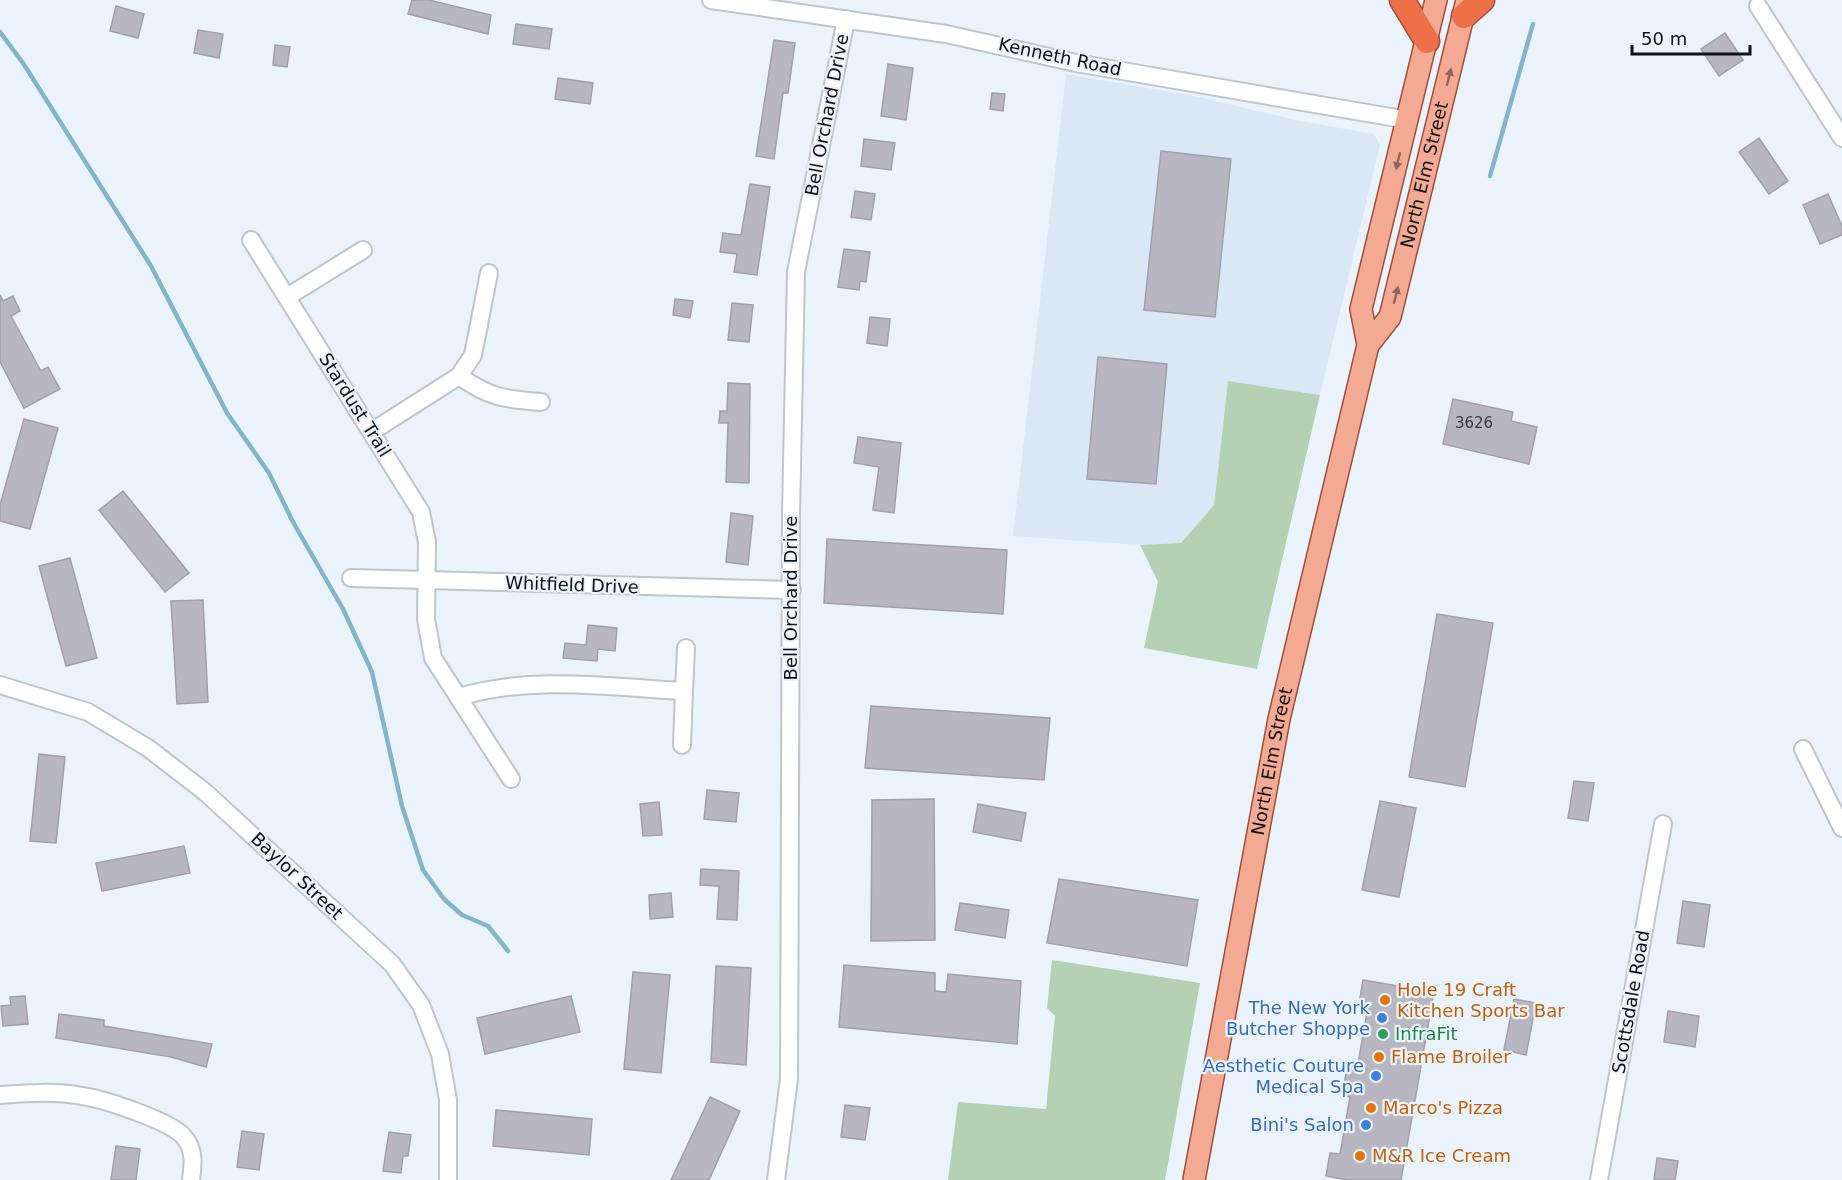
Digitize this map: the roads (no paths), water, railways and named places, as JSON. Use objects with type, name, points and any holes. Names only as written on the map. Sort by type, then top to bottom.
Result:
[{"type":"highway","points":[[1402,0],[1427,41]]},
{"type":"highway","points":[[1466,8],[1482,0]]},
{"type":"main road","name":"North Elm Street","points":[[1194,1180],[1279,719],[1368,345],[1361,309],[1436,0]]},
{"type":"main road","name":"North Elm Street","points":[[1368,345],[1390,317],[1466,8]]},
{"type":"street","name":"Kenneth Road","points":[[711,0],[946,34],[1053,58],[1408,120]]},
{"type":"street","points":[[1758,6],[1842,138]]},
{"type":"street","name":"Bell Orchard Drive","points":[[776,1180],[789,1079],[793,361],[796,272],[846,19]]},
{"type":"street","name":"Stardust Trail","points":[[251,240],[421,512],[427,542],[426,619],[433,658],[511,779]]},
{"type":"street","points":[[287,297],[363,250]]},
{"type":"street","points":[[371,432],[459,376],[473,355],[489,273]]},
{"type":"street","points":[[459,376],[484,393],[507,399],[541,402]]},
{"type":"street","name":"Whitfield Drive","points":[[351,578],[792,590]]},
{"type":"street","points":[[682,745],[686,648]]},
{"type":"street","points":[[459,697],[511,685],[569,684],[684,691]]},
{"type":"street","name":"Baylor Street","points":[[0,685],[88,712],[148,748],[206,792],[392,964],[421,1005],[440,1054],[448,1100],[448,1180]]},
{"type":"street","points":[[1803,749],[1842,828]]},
{"type":"street","name":"Scottsdale Road","points":[[1599,1180],[1663,824]]},
{"type":"street","points":[[0,1095],[34,1092],[84,1096],[157,1119],[183,1136],[194,1157],[191,1180]]},
{"type":"waterway","points":[[1490,176],[1533,24]]},
{"type":"waterway","points":[[0,32],[23,63],[151,266],[227,413],[269,473],[293,522],[343,609],[372,672],[402,806],[423,870],[444,899],[462,915],[488,926],[508,951]]},
{"type":"place","name":"Hole 19 Craft Kitchen Sports Bar","points":[[1385,1000]]},
{"type":"place","name":"The New York Butcher Shoppe","points":[[1382,1018]]},
{"type":"place","name":"InfraFit","points":[[1383,1034]]},
{"type":"place","name":"Flame Broiler","points":[[1379,1057]]},
{"type":"place","name":"Aesthetic Couture Medical Spa","points":[[1376,1076]]},
{"type":"place","name":"Marco's Pizza","points":[[1371,1108]]},
{"type":"place","name":"Bini's Salon","points":[[1366,1125]]},
{"type":"place","name":"M&R Ice Cream","points":[[1360,1156]]}]
